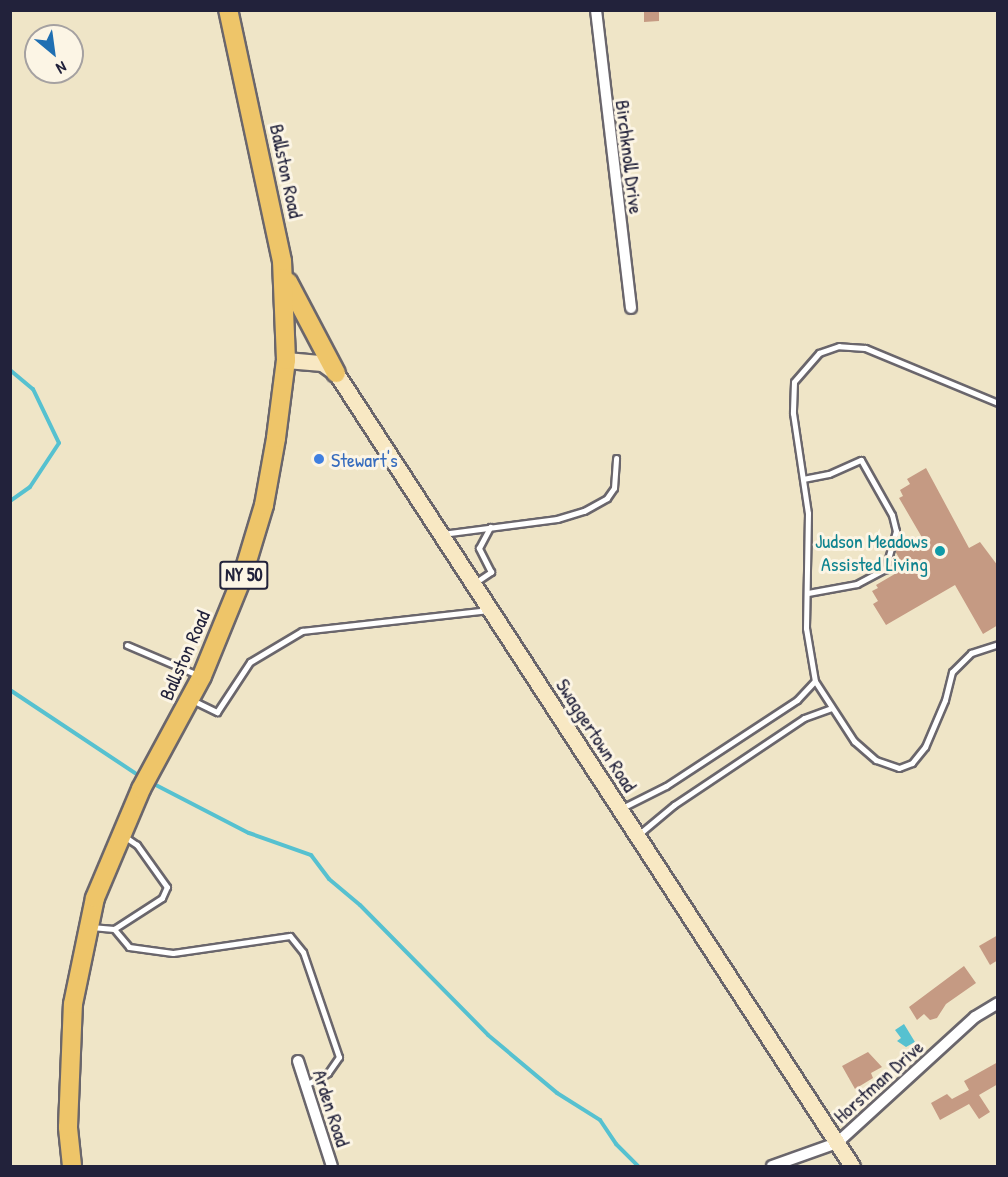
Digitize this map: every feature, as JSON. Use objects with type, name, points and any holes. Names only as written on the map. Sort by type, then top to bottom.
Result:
[{"type":"main road","name":"Ballston Road","points":[[72,1167],[68,1128],[73,1004],[95,898],[145,780],[202,676],[255,537],[276,438],[286,360],[282,261],[228,10]]},
{"type":"main road","points":[[282,261],[291,292],[336,373]]},
{"type":"street","name":"Birchknoll Drive","points":[[596,10],[631,308]]},
{"type":"street","points":[[286,360],[322,363],[336,373]]},
{"type":"street","name":"Swaggertown Road","points":[[336,373],[852,1167]]},
{"type":"street","name":"Horstman Drive","points":[[772,1167],[837,1143],[975,1017],[998,1003]]},
{"type":"street","name":"Arden Road","points":[[298,1060],[332,1167]]},
{"type":"lane","points":[[998,403],[865,348],[839,346],[819,353],[794,382],[793,413],[808,513],[806,628],[815,681],[854,741],[876,760],[899,768],[912,763],[925,747],[945,700],[952,672],[971,653],[998,644]]},
{"type":"lane","points":[[441,534],[557,519],[607,498],[618,475],[616,458]]},
{"type":"lane","points":[[803,479],[830,474],[861,460],[892,515],[896,531],[885,569],[857,584],[808,593]]},
{"type":"lane","points":[[473,584],[491,572],[479,548],[490,527]]},
{"type":"lane","points":[[190,699],[217,712],[250,662],[302,631],[490,609]]},
{"type":"lane","points":[[127,645],[202,676]]},
{"type":"lane","points":[[621,809],[666,786],[788,706],[815,681]]},
{"type":"lane","points":[[638,835],[674,805],[785,731],[831,708]]},
{"type":"lane","points":[[89,926],[114,929],[162,898],[167,887],[137,845],[122,835]]},
{"type":"lane","points":[[114,929],[129,947],[173,954],[291,936],[303,952],[339,1058],[328,1073],[305,1085]]},
{"type":"water","points":[[904,1024],[915,1042],[906,1047],[897,1041],[901,1038],[895,1030]]},
{"type":"building","points":[[644,10],[659,10],[659,21],[644,22]]},
{"type":"building","name":"Judson Meadows Assisted Living","points":[[926,468],[969,548],[980,542],[998,566],[998,625],[983,634],[955,585],[886,625],[873,604],[878,601],[872,591],[878,588],[876,585],[905,568],[895,551],[899,539],[927,546],[899,498],[903,496],[900,490],[910,484],[907,479]]},
{"type":"building","points":[[998,935],[998,960],[990,965],[979,946]]},
{"type":"building","points":[[964,966],[976,983],[946,1004],[937,1018],[930,1020],[924,1014],[917,1020],[909,1007]]},
{"type":"building","points":[[868,1052],[882,1067],[871,1073],[873,1078],[855,1089],[842,1066]]},
{"type":"building","points":[[998,1062],[998,1084],[979,1095],[990,1112],[979,1119],[969,1104],[940,1120],[931,1103],[947,1094],[952,1099],[969,1090],[964,1081]]},
{"type":"waterway","points":[[10,370],[33,389],[59,443],[30,487],[10,501]]},
{"type":"waterway","points":[[10,690],[141,777]]},
{"type":"waterway","points":[[150,782],[249,833],[311,855],[329,879],[360,905],[488,1035],[557,1093],[600,1120],[616,1144],[638,1166]]},
{"type":"place","name":"Stewart's","points":[[319,459]]},
{"type":"place","name":"Judson Meadows Assisted Living","points":[[940,551]]}]
